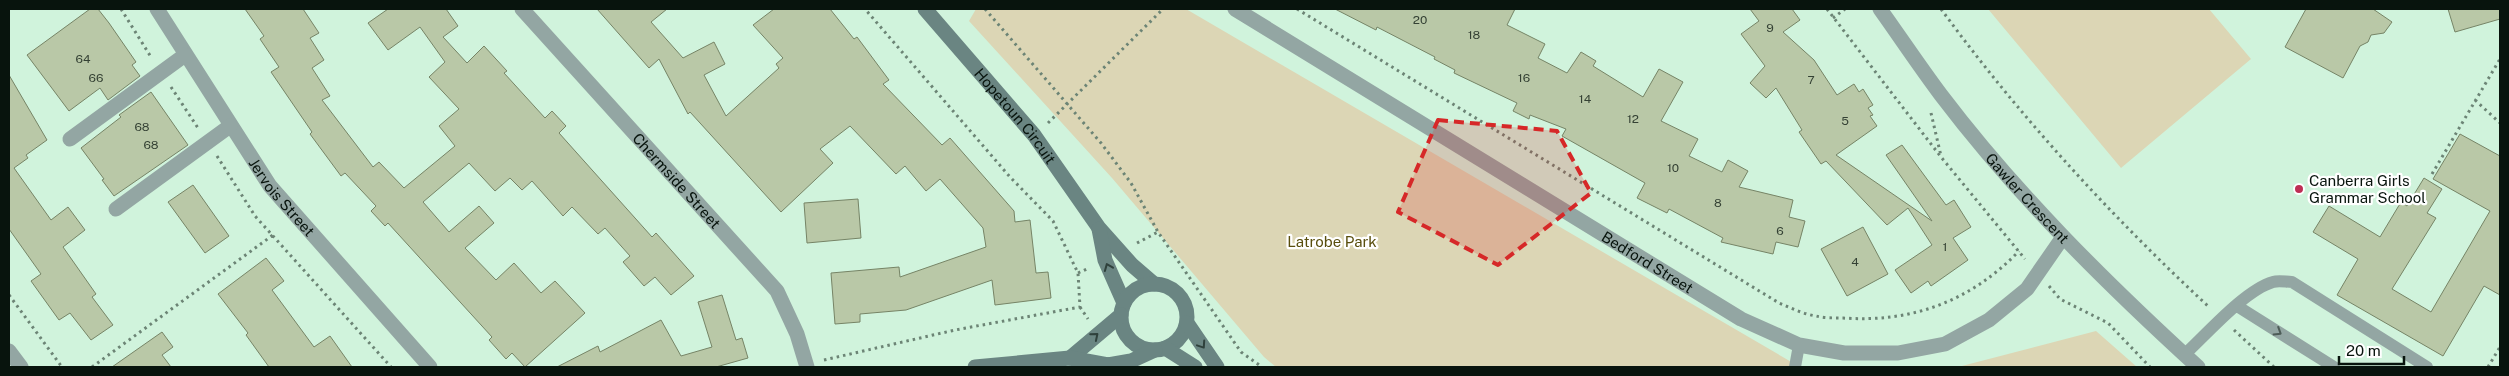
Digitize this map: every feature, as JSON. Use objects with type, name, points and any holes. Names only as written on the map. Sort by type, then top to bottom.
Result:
[{"type":"main road","name":"Hopetoun Circuit","points":[[925,9],[1034,135],[1099,228],[1132,265],[1154,284]]},
{"type":"main road","name":"Hopetoun Circuit","points":[[1099,228],[1105,260],[1122,309]]},
{"type":"main road","points":[[1070,358],[1122,309],[1136,289],[1154,284],[1166,286],[1177,293],[1184,302],[1186,322],[1217,367]]},
{"type":"main road","points":[[1122,309],[1126,335],[1134,343],[1160,349],[1194,367]]},
{"type":"main road","points":[[975,367],[1070,358],[1108,365],[1131,361],[1160,349],[1179,338],[1186,322]]},
{"type":"street","name":"Jervois Street","points":[[157,9],[270,186],[430,367]]},
{"type":"street","name":"Chermside Street","points":[[522,9],[777,291],[796,334],[806,366]]},
{"type":"street","name":"Bedford Street","points":[[1235,9],[1741,319],[1798,346],[1844,353],[1898,354],[1945,344],[1989,320],[2027,288],[2063,237]]},
{"type":"street","name":"Gawler Crescent","points":[[1880,9],[1941,96],[2063,237],[2198,367]]},
{"type":"street","points":[[70,139],[185,54]]},
{"type":"street","points":[[116,209],[230,126]]},
{"type":"street","points":[[9,351],[21,367]]},
{"type":"lane","points":[[2184,355],[2256,290],[2274,281],[2292,282],[2428,367]]},
{"type":"lane","points":[[2237,306],[2334,367]]},
{"type":"lane","points":[[1795,367],[1798,346]]},
{"type":"path","points":[[121,9],[255,216],[391,367]]},
{"type":"path","points":[[806,366],[954,330],[1080,306],[1078,273],[1053,221],[1010,177],[865,9]]},
{"type":"path","points":[[985,9],[1069,104],[1131,184],[1158,232],[1241,352],[1262,367]]},
{"type":"path","points":[[1034,135],[1069,104],[1163,9]]},
{"type":"path","points":[[1297,9],[1779,303],[1816,316],[1866,320],[1896,317],[1940,306],[1977,288],[2000,271],[2019,251]]},
{"type":"path","points":[[1828,9],[1941,157],[2060,299],[2108,323],[2150,367]]},
{"type":"path","points":[[1833,18],[1846,9]]},
{"type":"path","points":[[1941,9],[1973,53],[2051,146],[2153,254],[2274,367]]},
{"type":"path","points":[[2432,174],[2500,59]]},
{"type":"path","points":[[2475,100],[2500,123]]},
{"type":"path","points":[[1930,110],[1941,157]]},
{"type":"path","points":[[92,367],[273,235]]},
{"type":"path","points":[[9,295],[62,367]]},
{"type":"path","points":[[2488,367],[2500,347]]},
{"type":"highlighted area","points":[[1438,120],[1557,131],[1591,193],[1498,265],[1398,212]]},
{"type":"green space","name":"Latrobe Park","points":[[976,9],[1186,9],[1800,367],[1276,367],[1264,357],[1112,178],[969,21]]},
{"type":"green space","points":[[1988,9],[2209,9],[2251,59],[2121,168]]},
{"type":"green space","points":[[2096,331],[2137,367],[1958,367]]},
{"type":"building","points":[[90,9],[98,9],[109,23],[136,62],[132,65],[140,76],[108,100],[100,88],[69,111],[27,55]]},
{"type":"building","points":[[245,9],[303,9],[319,33],[310,38],[324,60],[312,68],[330,96],[322,100],[373,167],[379,162],[404,188],[455,146],[439,126],[459,109],[429,77],[445,62],[420,27],[388,50],[368,23],[388,9],[446,9],[458,26],[443,37],[467,63],[484,46],[507,71],[504,73],[545,118],[552,111],[566,126],[559,133],[652,237],[656,233],[694,276],[671,295],[655,277],[644,286],[623,262],[630,256],[605,228],[598,234],[572,207],[563,216],[532,181],[522,190],[510,178],[495,191],[469,163],[423,202],[449,232],[479,206],[494,223],[465,248],[496,280],[514,263],[541,293],[555,281],[585,313],[525,367],[512,353],[506,359],[489,340],[492,337],[388,223],[385,226],[371,211],[376,206],[345,173],[341,176],[310,134],[312,132],[271,72],[279,67],[260,39],[264,36]]},
{"type":"building","points":[[597,9],[667,9],[651,22],[683,58],[714,42],[725,64],[704,75],[726,116],[779,68],[776,64],[783,58],[753,25],[774,9],[830,9],[854,39],[857,37],[889,80],[883,84],[942,145],[950,138],[1014,211],[1015,222],[1030,220],[1036,273],[1048,272],[1051,298],[995,305],[992,280],[906,310],[860,314],[860,322],[835,324],[831,273],[899,267],[900,277],[986,247],[983,228],[940,179],[926,191],[905,166],[896,174],[850,126],[820,149],[833,163],[781,212],[690,112],[688,114],[659,59],[649,68]]},
{"type":"building","points":[[1335,9],[1515,9],[1507,25],[1545,44],[1538,58],[1567,73],[1581,52],[1596,61],[1593,66],[1643,97],[1659,69],[1683,82],[1661,121],[1698,139],[1689,156],[1722,172],[1728,160],[1748,171],[1739,187],[1793,200],[1789,217],[1805,221],[1798,247],[1776,242],[1773,254],[1721,242],[1723,238],[1669,209],[1667,213],[1637,198],[1645,183],[1562,136],[1566,129],[1530,115],[1529,119],[1513,111],[1517,103],[1454,73],[1455,70],[1434,59],[1435,57],[1377,27],[1376,30]]},
{"type":"building","points":[[1750,9],[1792,9],[1800,20],[1783,32],[1814,60],[1837,95],[1854,84],[1859,92],[1863,89],[1873,105],[1868,108],[1873,115],[1870,116],[1877,126],[1836,155],[1932,221],[1886,155],[1902,145],[1946,205],[1954,200],[1971,227],[1953,238],[1968,260],[1931,286],[1928,281],[1911,293],[1895,270],[1932,245],[1908,208],[1887,225],[1826,161],[1821,164],[1799,132],[1802,130],[1776,88],[1766,98],[1750,83],[1765,66],[1741,34],[1759,21]]},
{"type":"building","points":[[2306,9],[2373,9],[2392,22],[2384,33],[2371,35],[2368,42],[2360,46],[2343,78],[2285,47]]},
{"type":"building","points":[[2448,9],[2500,9],[2500,19],[2455,32]]},
{"type":"building","points":[[9,75],[47,140],[26,155],[28,158],[14,168],[51,220],[68,207],[85,230],[63,247],[96,294],[92,297],[113,325],[91,340],[70,313],[59,320],[31,281],[41,274],[9,229]]},
{"type":"building","points":[[151,92],[188,145],[114,196],[81,148],[121,117],[119,115]]},
{"type":"building","points":[[2460,134],[2500,156],[2500,295],[2484,286],[2443,356],[2337,295],[2358,259],[2313,232],[2329,206],[2380,237],[2401,202],[2407,206],[2424,178],[2442,189],[2427,213],[2436,218],[2392,289],[2431,312],[2490,211],[2433,179]]},
{"type":"building","points":[[193,185],[229,236],[205,253],[168,202]]},
{"type":"building","points":[[858,199],[861,238],[807,243],[804,203]]},
{"type":"building","points":[[1863,227],[1888,274],[1847,296],[1821,249]]},
{"type":"building","points":[[266,258],[284,281],[272,290],[314,347],[330,336],[352,367],[269,367],[246,335],[248,333],[218,294]]},
{"type":"building","points":[[722,295],[736,340],[742,338],[748,358],[716,367],[557,367],[598,346],[600,352],[661,320],[681,356],[712,347],[698,302]]},
{"type":"building","points":[[162,332],[173,347],[162,355],[171,367],[112,367]]},
{"type":"place","name":"Canberra Girls Grammar School","points":[[2299,189]]}]
